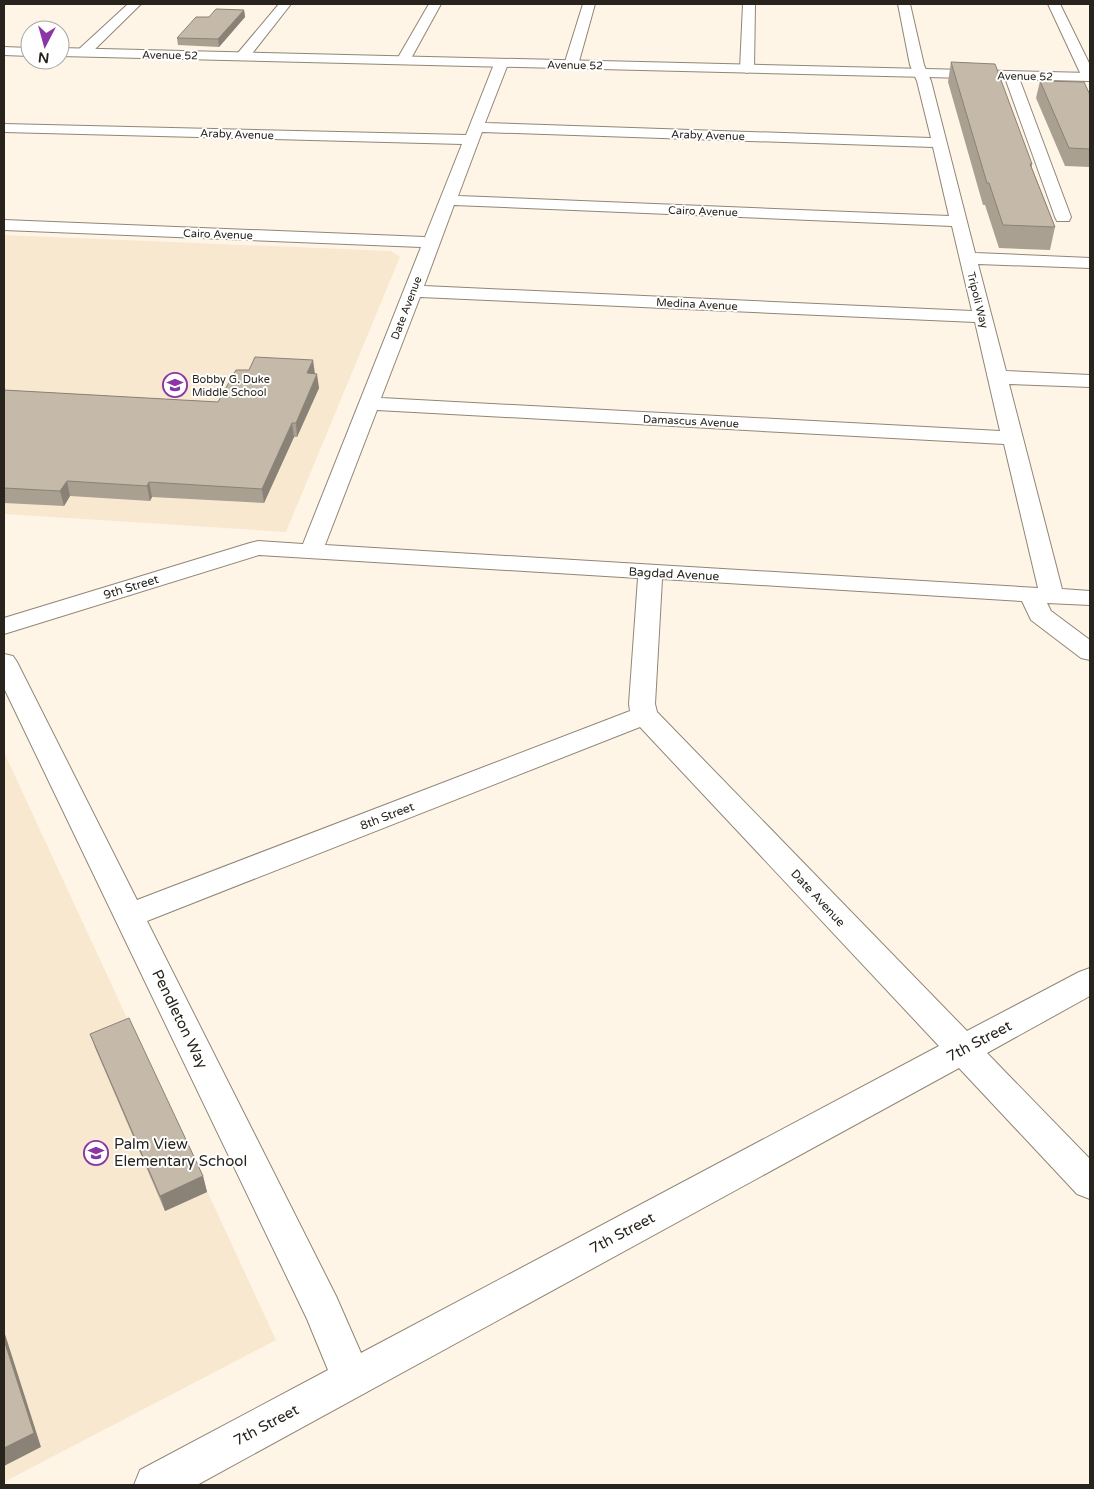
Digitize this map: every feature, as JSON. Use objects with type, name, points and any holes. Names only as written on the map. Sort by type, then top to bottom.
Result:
[{"type":"street","points":[[83,53],[135,4]]},
{"type":"street","points":[[242,57],[285,4]]},
{"type":"street","points":[[403,61],[435,4]]},
{"type":"street","points":[[571,65],[590,4]]},
{"type":"street","points":[[747,70],[749,4]]},
{"type":"street","name":"Tripoli Way","points":[[904,4],[1012,438],[1041,595],[1040,616],[1090,652]]},
{"type":"street","points":[[1054,4],[1089,77]]},
{"type":"street","points":[[4,51],[20,52]]},
{"type":"street","name":"Avenue 52","points":[[70,52],[1089,77]]},
{"type":"street","name":"Date Avenue","points":[[311,552],[501,64]]},
{"type":"street","points":[[1011,75],[1063,217]]},
{"type":"street","name":"Araby Avenue","points":[[4,128],[474,133],[939,143]]},
{"type":"street","name":"Cairo Avenue","points":[[448,200],[958,221]]},
{"type":"street","name":"Cairo Avenue","points":[[4,226],[432,242]]},
{"type":"street","points":[[968,258],[1090,263]]},
{"type":"street","name":"Medina Avenue","points":[[413,291],[982,317]]},
{"type":"street","points":[[997,377],[1090,381]]},
{"type":"street","name":"Damascus Avenue","points":[[369,403],[1012,438]]},
{"type":"street","name":"Bagdad Avenue","points":[[258,548],[1090,598]]},
{"type":"street","name":"9th Street","points":[[4,626],[258,548]]},
{"type":"street","points":[[644,715],[642,704],[650,572]]},
{"type":"street","name":"Pendleton Way","points":[[4,662],[322,1309],[352,1378]]},
{"type":"street","name":"Date Avenue","points":[[644,715],[1090,1184]]},
{"type":"street","name":"8th Street","points":[[129,916],[644,715]]},
{"type":"street","name":"7th Street","points":[[154,1485],[1090,981]]},
{"type":"shaded area","name":"Bobby G. Duke Middle School","points":[[4,235],[391,251],[400,257],[286,532],[4,514]]},
{"type":"shaded area","name":"Palm View Elementary School","points":[[4,752],[276,1340],[4,1482]]},
{"type":"building","points":[[216,9],[244,10],[218,39],[177,38],[196,17],[209,17]]},
{"type":"building","points":[[951,62],[995,64],[1032,164],[1030,164],[1055,227],[1003,225],[989,183],[987,183]]},
{"type":"building","points":[[1040,81],[1084,82],[1090,95],[1090,149],[1069,148]]},
{"type":"building","points":[[255,357],[313,360],[307,373],[317,374],[296,423],[292,423],[262,489],[149,482],[147,486],[67,481],[60,491],[4,488],[4,390],[218,402],[236,370],[249,370]]},
{"type":"building","points":[[129,1018],[203,1176],[160,1196],[90,1034]]},
{"type":"building","points":[[4,1340],[34,1433],[4,1448]]},
{"type":"place","name":"Bobby G. Duke Middle School","points":[[175,385]]},
{"type":"place","name":"Palm View Elementary School","points":[[96,1153]]}]
